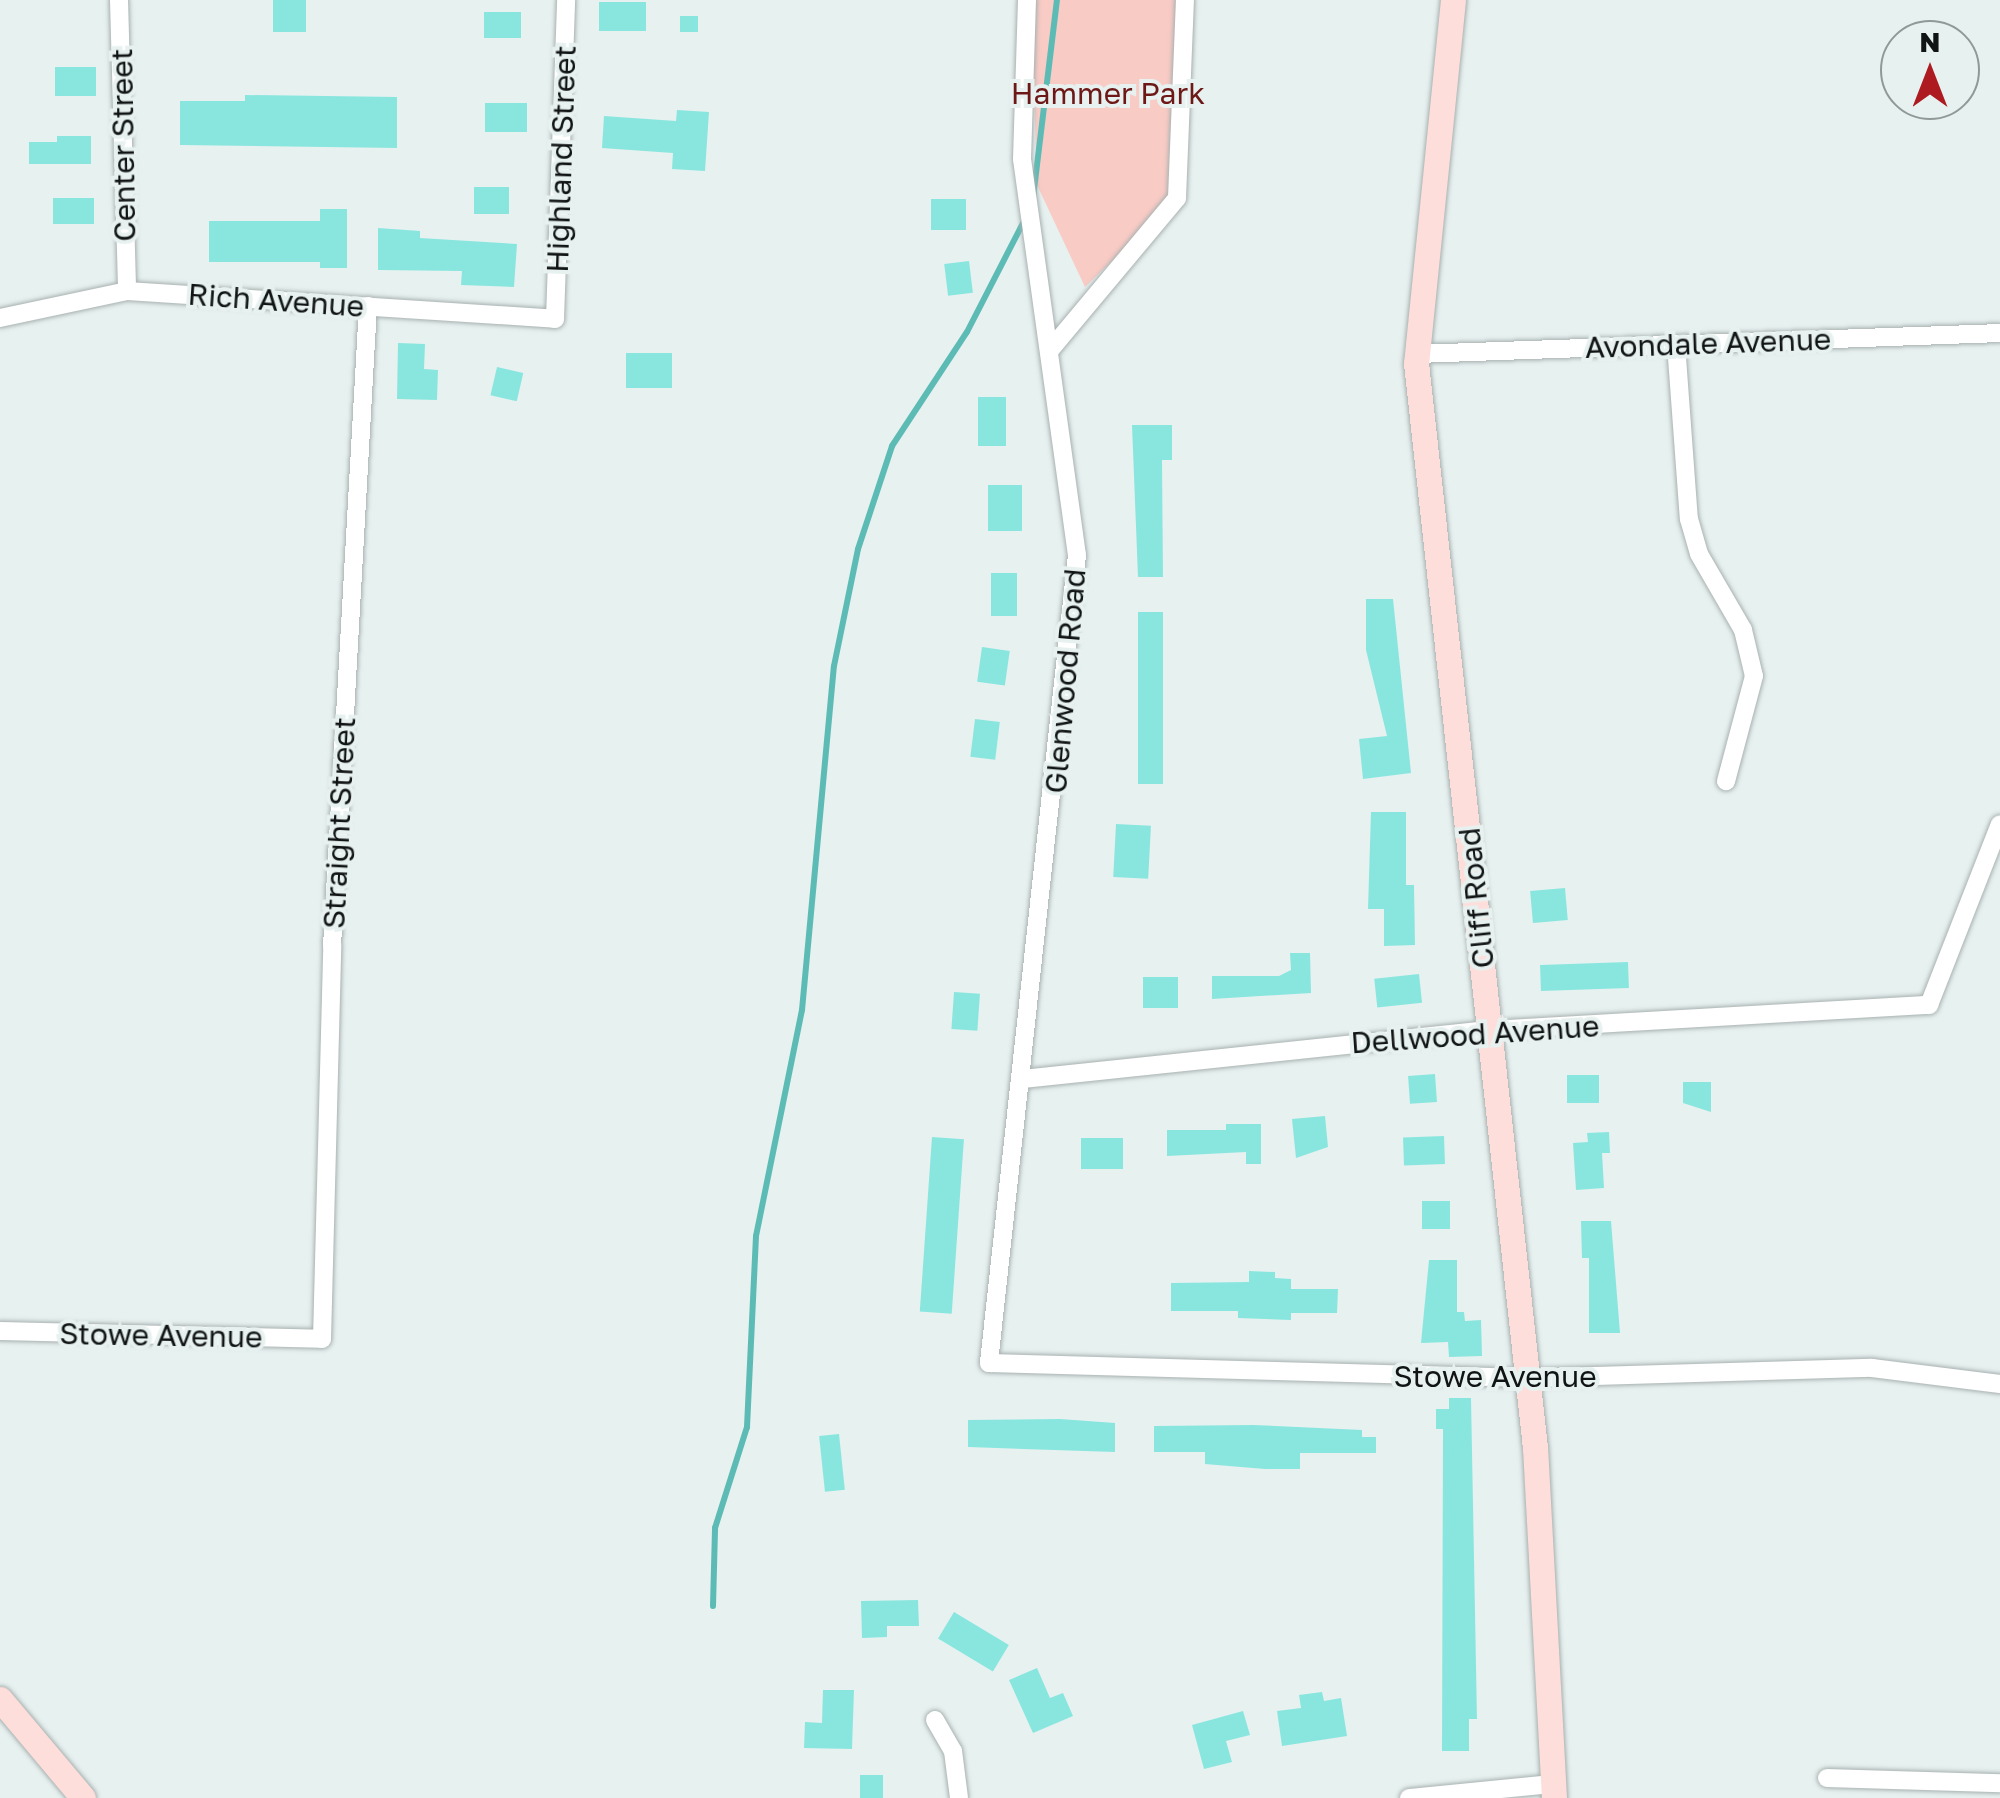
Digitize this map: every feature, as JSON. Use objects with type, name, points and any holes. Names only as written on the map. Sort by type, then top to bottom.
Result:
[{"type":"street","name":"Center Street","points":[[119,0],[126,291]]},
{"type":"street","name":"Highland Street","points":[[555,319],[566,0]]},
{"type":"street","name":"Glenwood Road","points":[[988,1363],[1075,612],[1075,517],[1022,159],[1027,0]]},
{"type":"street","points":[[1050,350],[1177,198],[1184,0]]},
{"type":"street","name":"Cliff Road","points":[[1453,0],[1417,354],[1528,1378],[1546,1572],[1554,1791]]},
{"type":"street","name":"Rich Avenue","points":[[0,318],[126,291],[555,319]]},
{"type":"street","name":"Straight Street","points":[[322,1340],[332,946],[368,306]]},
{"type":"street","name":"Avondale Avenue","points":[[1417,354],[2000,333]]},
{"type":"street","points":[[1676,344],[1689,519],[1700,554],[1743,630],[1754,676],[1726,781]]},
{"type":"street","name":"Dellwood Avenue","points":[[1022,1079],[1491,1030],[1930,1005],[2000,824]]},
{"type":"street","name":"Stowe Avenue","points":[[0,1331],[322,1340]]},
{"type":"street","name":"Stowe Avenue","points":[[988,1363],[1528,1378],[1872,1368],[2000,1384]]},
{"type":"street","points":[[0,1698],[83,1798]]},
{"type":"street","points":[[935,1720],[953,1751],[959,1798]]},
{"type":"street","points":[[1827,1778],[2000,1783]]},
{"type":"street","points":[[1409,1798],[1554,1791]]},
{"type":"green space","name":"Hammer Park","points":[[1031,0],[1185,0],[1177,198],[1085,287],[1037,185]]},
{"type":"building","points":[[273,0],[306,0],[306,32],[273,32]]},
{"type":"building","points":[[599,2],[646,2],[646,31],[599,31]]},
{"type":"building","points":[[484,12],[521,12],[521,38],[484,38]]},
{"type":"building","points":[[680,16],[698,16],[698,32],[680,32]]},
{"type":"building","points":[[55,67],[96,67],[96,96],[55,96]]},
{"type":"building","points":[[245,95],[397,97],[397,148],[180,145],[180,101],[245,101]]},
{"type":"building","points":[[485,103],[527,103],[527,132],[485,132]]},
{"type":"building","points":[[677,110],[709,112],[705,171],[672,169],[673,153],[602,148],[604,116],[676,121]]},
{"type":"building","points":[[57,136],[91,136],[91,164],[29,164],[29,142],[57,142]]},
{"type":"building","points":[[474,187],[509,187],[509,214],[474,214]]},
{"type":"building","points":[[53,198],[94,198],[94,224],[53,224]]},
{"type":"building","points":[[931,199],[966,199],[966,230],[931,230]]},
{"type":"building","points":[[320,209],[347,209],[347,268],[320,268],[320,262],[209,262],[209,221],[320,221]]},
{"type":"building","points":[[378,228],[420,231],[420,238],[517,244],[514,287],[461,285],[462,271],[378,270]]},
{"type":"building","points":[[969,261],[973,293],[948,296],[944,264]]},
{"type":"building","points":[[398,343],[425,344],[424,369],[438,370],[437,400],[397,399]]},
{"type":"building","points":[[626,353],[672,353],[672,388],[626,388]]},
{"type":"building","points":[[497,367],[523,373],[517,401],[490,395]]},
{"type":"building","points":[[978,397],[1006,397],[1006,446],[978,446]]},
{"type":"building","points":[[1132,425],[1172,425],[1172,460],[1162,460],[1163,577],[1138,577]]},
{"type":"building","points":[[988,485],[1022,485],[1022,531],[988,531]]},
{"type":"building","points":[[991,573],[1017,573],[1017,616],[991,616]]},
{"type":"building","points":[[1366,599],[1393,599],[1411,773],[1363,779],[1359,739],[1387,736],[1366,650]]},
{"type":"building","points":[[1138,612],[1163,612],[1163,784],[1138,784]]},
{"type":"building","points":[[982,647],[1010,651],[1005,686],[977,682]]},
{"type":"building","points":[[975,719],[1000,722],[995,760],[970,757]]},
{"type":"building","points":[[1371,812],[1406,812],[1406,885],[1414,885],[1415,945],[1384,946],[1384,909],[1368,909]]},
{"type":"building","points":[[1116,824],[1151,826],[1148,879],[1113,877]]},
{"type":"building","points":[[1565,888],[1568,920],[1533,923],[1530,891]]},
{"type":"building","points":[[1290,953],[1310,953],[1311,993],[1212,999],[1212,976],[1279,976],[1291,970]]},
{"type":"building","points":[[1628,962],[1629,988],[1541,991],[1540,965]]},
{"type":"building","points":[[1419,974],[1422,1003],[1377,1008],[1374,979]]},
{"type":"building","points":[[1143,977],[1178,977],[1178,1008],[1143,1008]]},
{"type":"building","points":[[954,992],[980,994],[977,1031],[951,1029]]},
{"type":"building","points":[[1435,1074],[1437,1102],[1410,1104],[1408,1076]]},
{"type":"building","points":[[1567,1075],[1599,1075],[1599,1103],[1567,1103]]},
{"type":"building","points":[[1683,1082],[1711,1082],[1711,1112],[1683,1103]]},
{"type":"building","points":[[1325,1116],[1328,1147],[1296,1158],[1292,1119]]},
{"type":"building","points":[[1226,1124],[1261,1124],[1261,1164],[1246,1164],[1246,1152],[1167,1156],[1167,1130],[1226,1130]]},
{"type":"building","points":[[1609,1132],[1610,1153],[1602,1153],[1604,1188],[1576,1190],[1573,1143],[1588,1142],[1587,1133]]},
{"type":"building","points":[[1444,1136],[1445,1164],[1404,1165],[1403,1137]]},
{"type":"building","points":[[932,1137],[964,1139],[952,1314],[920,1312]]},
{"type":"building","points":[[1081,1138],[1123,1138],[1123,1169],[1081,1169]]},
{"type":"building","points":[[1422,1201],[1450,1201],[1450,1229],[1422,1229]]},
{"type":"building","points":[[1581,1221],[1611,1221],[1620,1333],[1589,1333],[1589,1258],[1582,1258]]},
{"type":"building","points":[[1429,1260],[1457,1260],[1457,1312],[1464,1312],[1465,1321],[1481,1320],[1482,1356],[1449,1357],[1448,1342],[1421,1343]]},
{"type":"building","points":[[1249,1271],[1275,1272],[1275,1278],[1291,1279],[1291,1289],[1338,1289],[1337,1313],[1291,1313],[1291,1320],[1238,1318],[1238,1311],[1171,1311],[1171,1283],[1249,1282]]},
{"type":"building","points":[[1449,1398],[1471,1398],[1477,1719],[1469,1719],[1469,1751],[1442,1751],[1443,1429],[1436,1429],[1436,1409],[1449,1409]]},
{"type":"building","points":[[968,1420],[1115,1423],[1115,1452],[968,1447]]},
{"type":"building","points":[[1154,1426],[1362,1430],[1362,1437],[1376,1437],[1376,1453],[1300,1453],[1300,1469],[1265,1469],[1205,1464],[1205,1452],[1154,1452]]},
{"type":"building","points":[[839,1434],[845,1490],[825,1492],[819,1436]]},
{"type":"building","points":[[918,1600],[919,1626],[887,1626],[887,1637],[862,1638],[861,1601]]},
{"type":"building","points":[[954,1612],[1009,1645],[993,1672],[938,1639]]},
{"type":"building","points":[[1037,1668],[1050,1698],[1063,1693],[1073,1716],[1033,1733],[1009,1680]]},
{"type":"building","points":[[823,1690],[854,1690],[852,1749],[804,1748],[805,1722],[822,1723]]},
{"type":"building","points":[[1322,1692],[1324,1701],[1341,1698],[1347,1736],[1282,1746],[1277,1711],[1301,1708],[1299,1695]]},
{"type":"building","points":[[1243,1711],[1250,1735],[1226,1741],[1232,1762],[1204,1769],[1192,1725]]},
{"type":"building","points":[[860,1775],[883,1775],[883,1798],[860,1798]]},
{"type":"waterway","points":[[1033,198],[1057,0]]},
{"type":"waterway","points":[[713,1606],[715,1528],[747,1427],[756,1236],[802,1010],[834,666],[858,549],[892,446],[967,332],[1025,219]]}]
